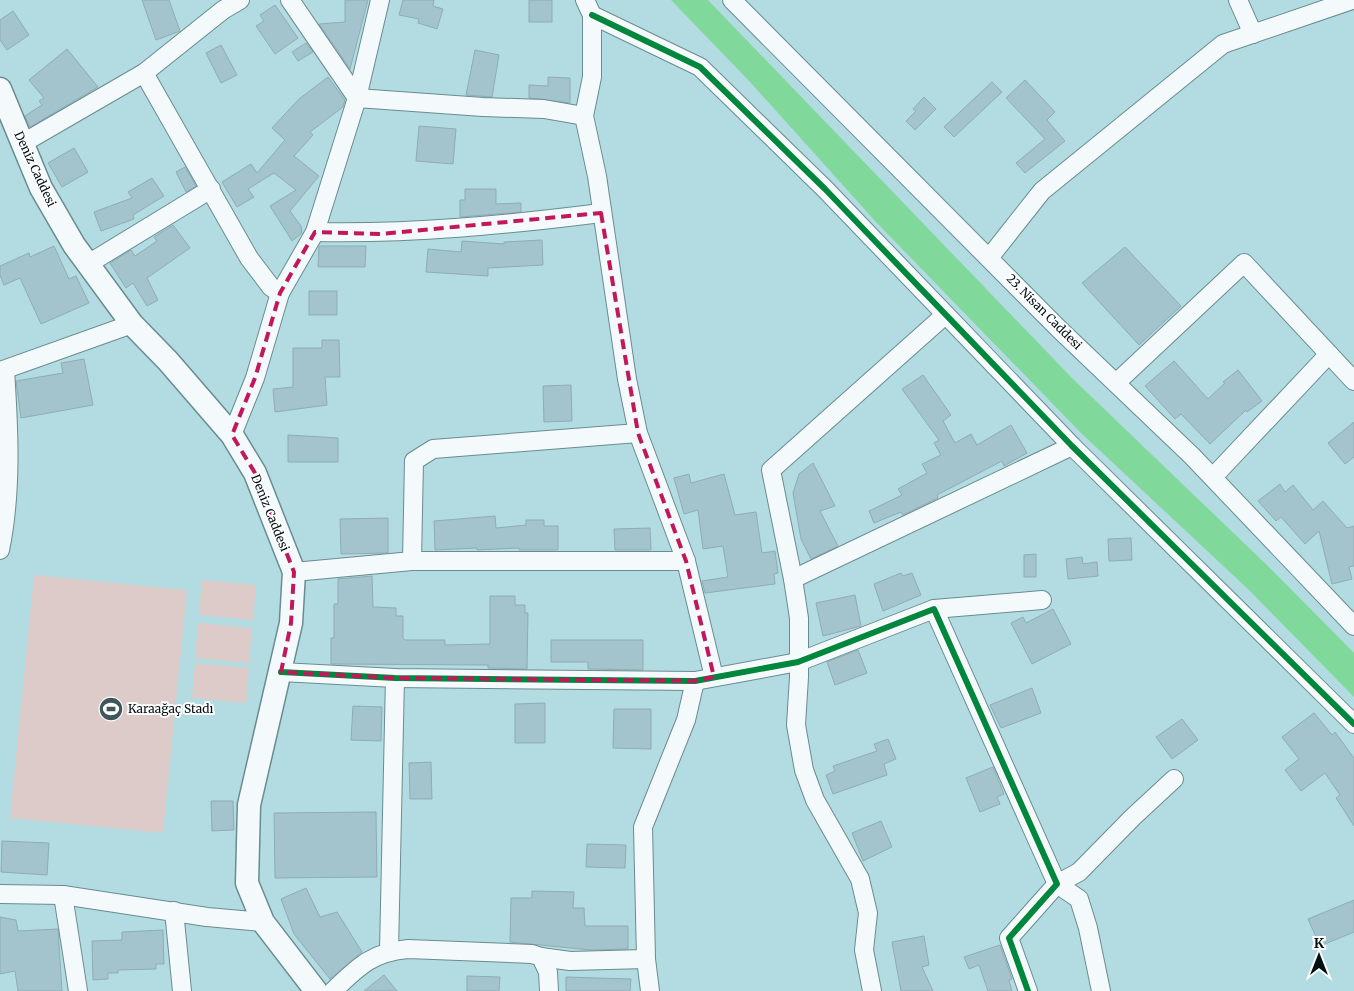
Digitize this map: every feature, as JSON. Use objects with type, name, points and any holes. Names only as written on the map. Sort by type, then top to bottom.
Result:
[{"type":"street","points":[[22,143],[144,73],[223,10],[240,0]]},
{"type":"street","points":[[290,0],[356,98]]},
{"type":"street","points":[[232,435],[255,378],[280,293],[315,232],[356,98],[380,0]]},
{"type":"street","name":"23. Nisan Caddesi","points":[[732,0],[989,258],[1213,477],[1354,626]]},
{"type":"street","points":[[1238,0],[1254,34]]},
{"type":"street","points":[[989,258],[1042,191],[1223,44],[1352,0]]},
{"type":"street","points":[[588,7],[592,77],[584,116],[596,176],[626,379],[638,433],[686,561],[714,677]]},
{"type":"street","points":[[588,7],[700,67],[825,189],[1072,446],[1354,724]]},
{"type":"street","points":[[144,73],[249,258],[271,287],[280,293]]},
{"type":"street","name":"Deniz Caddesi","points":[[0,89],[41,188],[74,245],[132,324],[168,361],[232,435],[255,473],[294,572],[291,624],[249,805],[247,883],[263,922],[316,991]]},
{"type":"street","points":[[356,98],[483,107],[544,109],[584,116]]},
{"type":"street","points":[[88,264],[211,189]]},
{"type":"street","points":[[315,232],[389,233],[516,223],[601,213]]},
{"type":"street","points":[[1116,383],[1244,263],[1354,381]]},
{"type":"street","points":[[872,991],[864,950],[868,913],[860,879],[814,800],[804,770],[796,725],[799,677],[799,618],[771,470],[945,314]]},
{"type":"street","points":[[0,550],[4,532],[9,419],[2,371],[132,324]]},
{"type":"street","points":[[1213,477],[1329,354]]},
{"type":"street","points":[[412,561],[414,461],[433,449],[638,433]]},
{"type":"street","points":[[793,579],[1072,446]]},
{"type":"street","points":[[294,572],[412,561],[686,561]]},
{"type":"street","points":[[281,672],[395,678],[695,681],[798,662],[934,609],[1042,600]]},
{"type":"street","points":[[934,609],[1057,884],[1079,899],[1088,928],[1101,991]]},
{"type":"street","points":[[389,951],[395,678]]},
{"type":"street","points":[[650,991],[646,959],[642,827],[686,720],[695,681]]},
{"type":"street","points":[[1028,991],[1008,938],[1057,884],[1079,872],[1133,817],[1174,779]]},
{"type":"street","points":[[0,894],[63,895],[207,917],[263,922]]},
{"type":"street","points":[[63,895],[78,991]]},
{"type":"street","points":[[174,911],[182,991]]},
{"type":"street","points":[[333,991],[373,957],[389,951],[532,954],[570,961],[646,959]]},
{"type":"street","points":[[541,957],[548,972],[549,991]]},
{"type":"highlighted area","points":[[601,213],[638,433],[686,561],[714,677],[695,681],[395,678],[281,672],[291,623],[294,572],[255,473],[232,435],[255,378],[280,293],[315,232],[380,234]]},
{"type":"shaded area","points":[[671,0],[708,0],[1072,378],[1271,569],[1354,653],[1354,697],[1250,591],[1081,433],[876,222],[751,83]]},
{"type":"shaded area","points":[[34,575],[187,590],[163,833],[10,818]]},
{"type":"shaded area","points":[[202,580],[256,585],[253,620],[199,615]]},
{"type":"shaded area","points":[[198,623],[252,628],[249,663],[195,658]]},
{"type":"shaded area","points":[[195,663],[249,668],[246,703],[192,698]]},
{"type":"building","points":[[142,0],[169,0],[180,31],[156,40]]},
{"type":"building","points":[[345,0],[368,0],[350,69],[319,24],[345,22]]},
{"type":"building","points":[[403,0],[434,0],[433,6],[443,9],[437,29],[418,23],[419,19],[399,15]]},
{"type":"building","points":[[529,0],[552,0],[552,22],[529,22]]},
{"type":"building","points":[[275,5],[298,38],[275,54],[256,26],[264,21],[260,15]]},
{"type":"building","points":[[13,11],[29,35],[7,50],[0,40],[0,20]]},
{"type":"building","points":[[306,43],[313,52],[298,61],[292,52]]},
{"type":"building","points":[[221,45],[237,75],[221,83],[206,53]]},
{"type":"building","points":[[67,49],[98,87],[30,127],[25,116],[42,105],[39,101],[44,98],[29,80]]},
{"type":"building","points":[[475,50],[499,55],[492,97],[466,95]]},
{"type":"building","points":[[328,77],[345,100],[343,107],[310,132],[313,135],[294,156],[319,176],[290,211],[301,226],[302,233],[292,241],[270,206],[296,190],[274,173],[248,189],[254,197],[237,207],[222,182],[251,164],[257,173],[285,140],[272,128],[299,99]]},
{"type":"building","points":[[548,77],[570,78],[570,103],[529,98],[529,85],[548,86]]},
{"type":"building","points":[[1025,80],[1055,112],[1047,120],[1065,141],[1025,173],[1016,163],[1045,139],[1006,98]]},
{"type":"building","points":[[992,82],[1002,92],[954,137],[944,127]]},
{"type":"building","points":[[924,97],[936,109],[915,130],[906,121],[916,111],[913,109]]},
{"type":"building","points":[[419,126],[456,129],[453,164],[416,161]]},
{"type":"building","points":[[74,148],[88,172],[62,187],[48,163]]},
{"type":"building","points":[[185,167],[196,186],[186,192],[176,172]]},
{"type":"building","points":[[152,178],[164,196],[133,215],[134,219],[101,231],[94,212],[132,198],[128,192]]},
{"type":"building","points":[[465,189],[496,189],[496,204],[521,203],[521,212],[460,217],[460,200],[465,200]]},
{"type":"building","points":[[173,225],[190,248],[147,278],[158,300],[147,306],[133,283],[126,288],[110,263],[131,250],[135,256],[157,241],[154,237]]},
{"type":"building","points":[[542,240],[543,265],[488,268],[488,276],[426,272],[428,249],[461,252],[462,241],[504,244],[504,242]]},
{"type":"building","points":[[54,246],[69,279],[76,276],[89,303],[41,324],[20,278],[4,285],[0,275],[0,266],[29,253],[30,257]]},
{"type":"building","points":[[319,246],[366,246],[365,267],[318,267]]},
{"type":"building","points":[[1125,247],[1181,306],[1139,345],[1082,283]]},
{"type":"building","points":[[309,291],[337,291],[337,315],[309,315]]},
{"type":"building","points":[[322,340],[339,340],[340,377],[325,377],[327,405],[275,412],[273,389],[293,387],[293,348],[322,348]]},
{"type":"building","points":[[84,359],[93,405],[21,418],[16,381],[63,373],[61,363]]},
{"type":"building","points":[[1174,361],[1208,399],[1225,383],[1223,382],[1238,370],[1262,401],[1247,412],[1246,410],[1210,444],[1181,414],[1175,419],[1145,386]]},
{"type":"building","points":[[923,375],[951,415],[943,421],[955,443],[971,434],[977,445],[1011,425],[1027,453],[1004,466],[1002,461],[937,495],[938,498],[903,515],[901,512],[874,523],[869,511],[902,495],[898,489],[927,473],[922,464],[941,455],[934,443],[939,440],[902,389]]},
{"type":"building","points":[[571,385],[572,421],[544,422],[543,386]]},
{"type":"building","points":[[1354,422],[1354,457],[1345,464],[1328,443]]},
{"type":"building","points":[[288,435],[338,438],[338,462],[288,462]]},
{"type":"building","points":[[813,463],[835,506],[820,511],[838,546],[811,559],[801,539],[793,493],[799,474]]},
{"type":"building","points":[[689,474],[691,483],[724,474],[735,515],[756,512],[762,553],[775,551],[778,573],[774,574],[775,584],[705,593],[702,581],[728,577],[723,546],[703,549],[698,510],[684,514],[674,478]]},
{"type":"building","points":[[1280,484],[1285,492],[1293,485],[1313,510],[1323,501],[1347,528],[1354,526],[1354,566],[1349,567],[1352,579],[1332,584],[1319,531],[1305,544],[1281,517],[1276,521],[1258,501]]},
{"type":"building","points":[[495,516],[496,528],[526,525],[526,520],[544,520],[544,526],[558,526],[558,550],[519,550],[519,548],[477,550],[477,548],[435,550],[434,521]]},
{"type":"building","points":[[388,518],[388,553],[341,554],[340,519]]},
{"type":"building","points":[[650,528],[651,550],[615,550],[614,529]]},
{"type":"building","points":[[1131,538],[1132,560],[1109,561],[1108,539]]},
{"type":"building","points":[[1036,554],[1036,577],[1024,577],[1024,555]]},
{"type":"building","points":[[1082,557],[1083,564],[1097,562],[1098,576],[1068,579],[1066,559]]},
{"type":"building","points":[[901,573],[903,576],[912,573],[921,595],[883,611],[874,584]]},
{"type":"building","points":[[372,576],[373,607],[396,608],[396,616],[403,616],[403,638],[405,640],[445,640],[445,645],[490,644],[490,596],[515,596],[515,605],[525,605],[525,613],[528,613],[527,669],[488,668],[488,665],[331,664],[331,638],[334,638],[334,604],[338,604],[338,579]]},
{"type":"building","points":[[855,595],[861,626],[823,636],[816,603]]},
{"type":"building","points":[[1053,609],[1071,644],[1032,664],[1011,623],[1023,617],[1026,623]]},
{"type":"building","points":[[551,640],[643,640],[643,670],[588,669],[588,662],[551,662]]},
{"type":"building","points":[[858,650],[867,673],[835,685],[827,662]]},
{"type":"building","points":[[1032,688],[1041,713],[1001,728],[990,705]]},
{"type":"building","points":[[545,703],[545,743],[515,743],[515,704]]},
{"type":"building","points":[[353,706],[382,707],[381,741],[351,740]]},
{"type":"building","points":[[614,709],[651,709],[651,749],[613,748]]},
{"type":"building","points":[[1314,713],[1332,735],[1335,732],[1354,758],[1354,826],[1336,798],[1340,795],[1325,773],[1301,791],[1285,770],[1299,759],[1282,737]]},
{"type":"building","points":[[1182,719],[1198,740],[1172,759],[1156,737]]},
{"type":"building","points":[[888,739],[896,759],[884,764],[887,775],[833,794],[826,775],[835,771],[833,766],[877,751],[874,744]]},
{"type":"building","points":[[431,762],[432,799],[410,799],[409,763]]},
{"type":"building","points":[[993,767],[1004,794],[997,797],[1000,804],[980,812],[966,778]]},
{"type":"building","points":[[211,801],[233,801],[234,830],[212,831]]},
{"type":"building","points":[[376,812],[377,877],[275,878],[274,813]]},
{"type":"building","points":[[881,821],[892,847],[863,861],[852,833]]},
{"type":"building","points":[[2,841],[49,843],[47,875],[1,872]]},
{"type":"building","points":[[587,844],[626,845],[625,868],[586,867]]},
{"type":"building","points":[[306,888],[320,917],[337,912],[362,952],[330,979],[294,934],[281,899]]},
{"type":"building","points":[[532,891],[574,892],[573,908],[584,908],[585,926],[628,926],[628,949],[590,950],[510,942],[511,898],[532,898]]},
{"type":"building","points":[[1354,900],[1354,932],[1320,946],[1308,919]]},
{"type":"building","points":[[0,917],[16,920],[18,931],[58,929],[62,991],[18,991],[15,971],[0,974]]},
{"type":"building","points":[[163,930],[164,964],[156,964],[156,969],[118,970],[118,973],[108,973],[108,979],[93,980],[92,941],[122,940],[122,932]]},
{"type":"building","points":[[924,936],[929,965],[922,967],[933,991],[901,991],[892,942]]},
{"type":"building","points":[[1000,945],[1012,979],[1009,980],[1012,991],[988,991],[979,965],[969,969],[964,957]]},
{"type":"building","points":[[384,975],[397,991],[364,991]]},
{"type":"building","points":[[467,976],[500,977],[499,991],[467,991]]},
{"type":"building","points":[[566,977],[631,979],[630,991],[566,991]]},
{"type":"cycle path","points":[[592,15],[700,67],[825,189],[1072,446],[1354,724]]},
{"type":"cycle path","points":[[281,672],[395,678],[695,681],[798,662],[934,609],[1057,884],[1009,938],[1028,991]]},
{"type":"place","name":"Karaağaç Stadı","points":[[111,709]]}]
